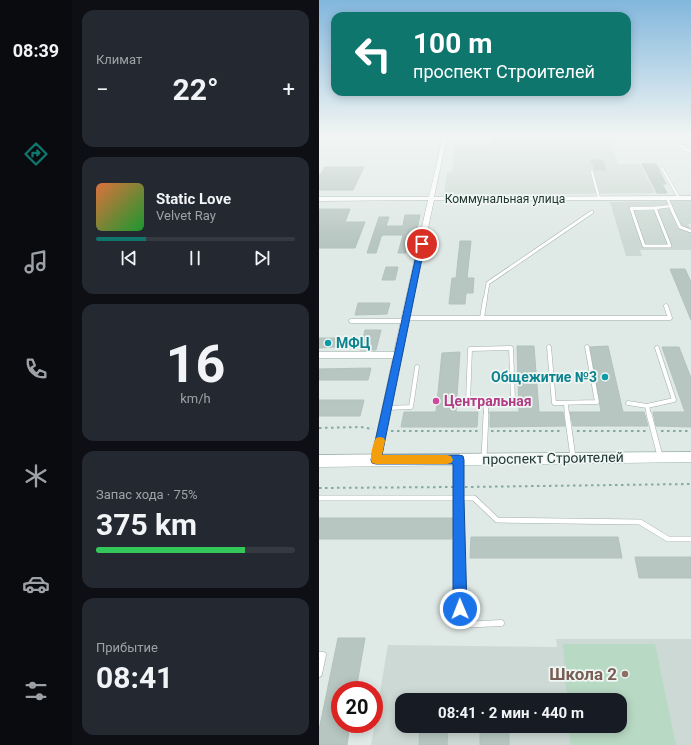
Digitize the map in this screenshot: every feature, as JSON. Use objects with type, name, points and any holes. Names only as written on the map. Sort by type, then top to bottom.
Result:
[{"type":"street","points":[[376,460],[397,355],[437,171]]},
{"type":"street","name":"Коммунальная улица","points":[[319,199],[691,198]]},
{"type":"street","points":[[319,355],[397,355]]},
{"type":"street","name":"проспект Строителей","points":[[319,460],[691,457]]},
{"type":"lane","points":[[664,171],[679,198]]},
{"type":"lane","points":[[592,172],[599,198]]},
{"type":"lane","points":[[667,198],[680,227],[691,231]]},
{"type":"lane","points":[[655,208],[670,246],[644,246],[631,208],[671,206]]},
{"type":"lane","points":[[482,318],[488,283],[592,212]]},
{"type":"lane","points":[[351,321],[482,318],[670,318],[666,306]]},
{"type":"lane","points":[[549,347],[554,403],[566,404],[597,402],[587,347]]},
{"type":"lane","points":[[511,348],[513,402],[486,404],[468,402],[470,349],[511,348]]},
{"type":"lane","points":[[628,403],[647,406],[674,400],[657,348]]},
{"type":"lane","points":[[387,408],[411,407],[417,367]]},
{"type":"lane","points":[[484,459],[486,404]]},
{"type":"lane","points":[[566,404],[573,458]]},
{"type":"lane","points":[[647,406],[661,457]]},
{"type":"lane","points":[[459,460],[458,498],[460,625],[501,623]]},
{"type":"lane","points":[[319,498],[474,498],[497,520],[640,522],[668,539],[691,539]]},
{"type":"lane","points":[[319,655],[323,655],[319,674]]},
{"type":"path","points":[[319,428],[361,427],[382,431],[691,431]]},
{"type":"path","points":[[319,488],[691,484]]},
{"type":"shaded area","points":[[644,171],[655,193],[444,195],[447,172]]},
{"type":"shaded area","points":[[691,201],[691,224],[688,224],[691,230],[691,250],[640,250],[642,256],[626,256],[610,202]]},
{"type":"shaded area","points":[[556,639],[691,639],[691,745],[371,745],[373,733],[383,733],[382,681],[388,645],[557,647]]},
{"type":"green space","name":"Школа 2","points":[[563,644],[655,644],[676,745],[570,745],[569,733],[627,733],[627,693],[566,693]]},
{"type":"building","points":[[322,171],[362,171],[353,190],[319,190],[319,176]]},
{"type":"building","points":[[646,171],[659,171],[666,184],[662,184],[667,193],[657,193]]},
{"type":"building","points":[[319,209],[350,209],[345,222],[365,222],[355,248],[319,248]]},
{"type":"building","points":[[405,215],[420,215],[416,234],[410,235],[406,253],[398,253],[403,235],[383,235],[376,253],[367,253],[379,217],[389,217],[386,226],[403,226]]},
{"type":"building","points":[[460,241],[471,241],[467,278],[474,278],[473,293],[466,293],[465,304],[449,304],[452,278],[456,278]]},
{"type":"building","points":[[386,267],[398,267],[395,280],[382,280]]},
{"type":"building","points":[[670,269],[685,269],[691,282],[691,320]]},
{"type":"building","points":[[358,303],[390,303],[387,314],[355,315]]},
{"type":"building","points":[[365,330],[381,330],[376,350],[360,350]]},
{"type":"building","name":"МФЦ","points":[[319,338],[338,338],[335,347],[319,348]]},
{"type":"building","points":[[517,346],[534,346],[539,412],[563,412],[565,426],[490,427],[490,412],[519,412]]},
{"type":"building","points":[[608,346],[623,412],[644,412],[648,426],[573,426],[570,412],[601,412],[590,347]]},
{"type":"building","points":[[662,347],[679,347],[691,378],[691,427],[656,426],[653,412],[685,412]]},
{"type":"building","points":[[460,352],[456,412],[478,412],[477,427],[401,427],[404,412],[436,412],[442,353]]},
{"type":"building","points":[[371,368],[368,380],[319,380],[319,369]]},
{"type":"building","points":[[319,400],[364,400],[360,416],[319,416]]},
{"type":"building","points":[[319,518],[453,518],[452,539],[319,539]]},
{"type":"building","points":[[471,537],[618,537],[622,558],[470,558]]},
{"type":"building","points":[[635,557],[691,557],[691,578],[639,578]]},
{"type":"building","points":[[338,638],[365,638],[358,681],[331,681],[331,733],[349,733],[347,745],[319,745],[319,730]]},
{"type":"building","points":[[420,733],[448,733],[447,745],[419,745]]},
{"type":"building","points":[[480,733],[509,733],[509,745],[480,745]]},
{"type":"slow traffic","points":[[380,441],[376,460],[447,460]]},
{"type":"place","name":"МФЦ","points":[[328,343]]},
{"type":"place","name":"Общежитие №3","points":[[605,377]]},
{"type":"place","name":"Центральная","points":[[436,401]]},
{"type":"place","name":"Школа 2","points":[[625,674]]},
{"type":"route","points":[[422,244],[397,355],[376,460],[459,460],[458,498],[460,609]]}]
